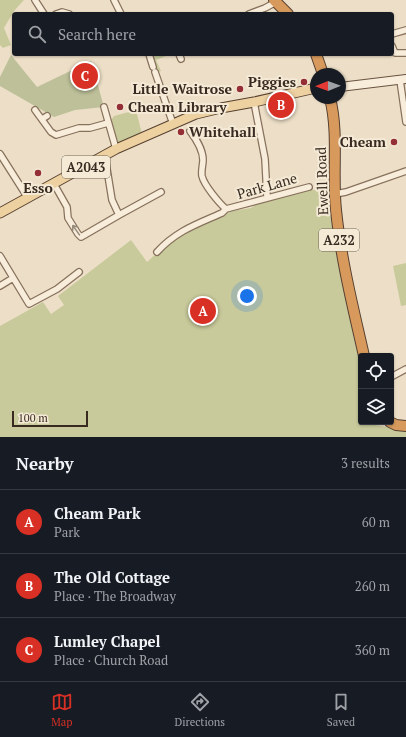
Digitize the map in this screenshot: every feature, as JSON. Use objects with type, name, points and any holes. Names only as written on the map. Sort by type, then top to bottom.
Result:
[{"type":"highway","points":[[275,1],[286,12]]},
{"type":"highway","points":[[317,56],[321,68]]},
{"type":"highway","name":"Ewell Road","points":[[331,104],[334,123],[335,194],[342,260],[363,353]]},
{"type":"highway","points":[[394,424],[406,426]]},
{"type":"main road","name":"A2043","points":[[0,213],[116,149],[196,114],[310,89]]},
{"type":"street","points":[[34,0],[43,12]]},
{"type":"street","points":[[114,0],[120,12]]},
{"type":"street","points":[[254,12],[265,8],[275,1]]},
{"type":"street","points":[[394,33],[406,30]]},
{"type":"street","points":[[394,51],[395,53],[406,53]]},
{"type":"street","points":[[149,56],[173,124]]},
{"type":"street","points":[[346,86],[403,79],[406,122]]},
{"type":"street","points":[[254,102],[265,159],[267,197]]},
{"type":"street","points":[[104,107],[116,149]]},
{"type":"street","points":[[35,110],[44,118],[51,132],[56,135],[79,128],[90,128],[108,124]]},
{"type":"street","name":"Park Lane","points":[[190,131],[202,152],[202,173],[204,181],[226,209],[309,187]]},
{"type":"street","points":[[0,154],[28,198]]},
{"type":"street","points":[[102,157],[106,163],[112,200],[118,215]]},
{"type":"street","points":[[335,194],[377,183],[406,171]]},
{"type":"street","points":[[54,184],[68,209],[68,218],[80,236],[83,236],[96,229],[118,215],[161,192]]},
{"type":"street","points":[[157,252],[172,237],[222,213],[226,209]]},
{"type":"street","points":[[0,256],[29,304],[57,290],[79,272]]},
{"type":"street","points":[[0,286],[13,278]]},
{"type":"street","points":[[394,375],[406,369]]},
{"type":"green space","points":[[0,0],[24,0],[12,12],[4,28],[11,45],[3,48],[0,45]]},
{"type":"green space","points":[[11,55],[37,87],[91,61],[104,107],[75,110],[54,117],[0,86],[0,77]]},
{"type":"green space","points":[[153,56],[166,56],[156,60],[161,71],[158,72]]},
{"type":"green space","points":[[136,110],[142,134],[118,143],[111,120],[114,116]]},
{"type":"green space","points":[[326,188],[334,239],[359,353],[358,353],[358,425],[375,425],[406,431],[406,437],[0,437],[0,326],[43,302],[51,314],[64,305],[58,296],[131,240],[147,262],[169,242],[186,231],[232,211],[251,208],[257,204],[282,195]]},
{"type":"green space","points":[[406,263],[406,305],[401,306],[393,266]]},
{"type":"place","name":"Lumley Chapel","points":[[85,76]]},
{"type":"place","name":"Piggies","points":[[304,82]]},
{"type":"place","name":"Little Waitrose","points":[[240,89]]},
{"type":"place","name":"The Old Cottage","points":[[281,105]]},
{"type":"place","name":"Cheam Library","points":[[120,107]]},
{"type":"place","name":"Whitehall","points":[[181,132]]},
{"type":"place","name":"Cheam","points":[[394,142]]},
{"type":"place","name":"Esso","points":[[38,173]]},
{"type":"place","name":"Cheam Park","points":[[203,311]]}]
